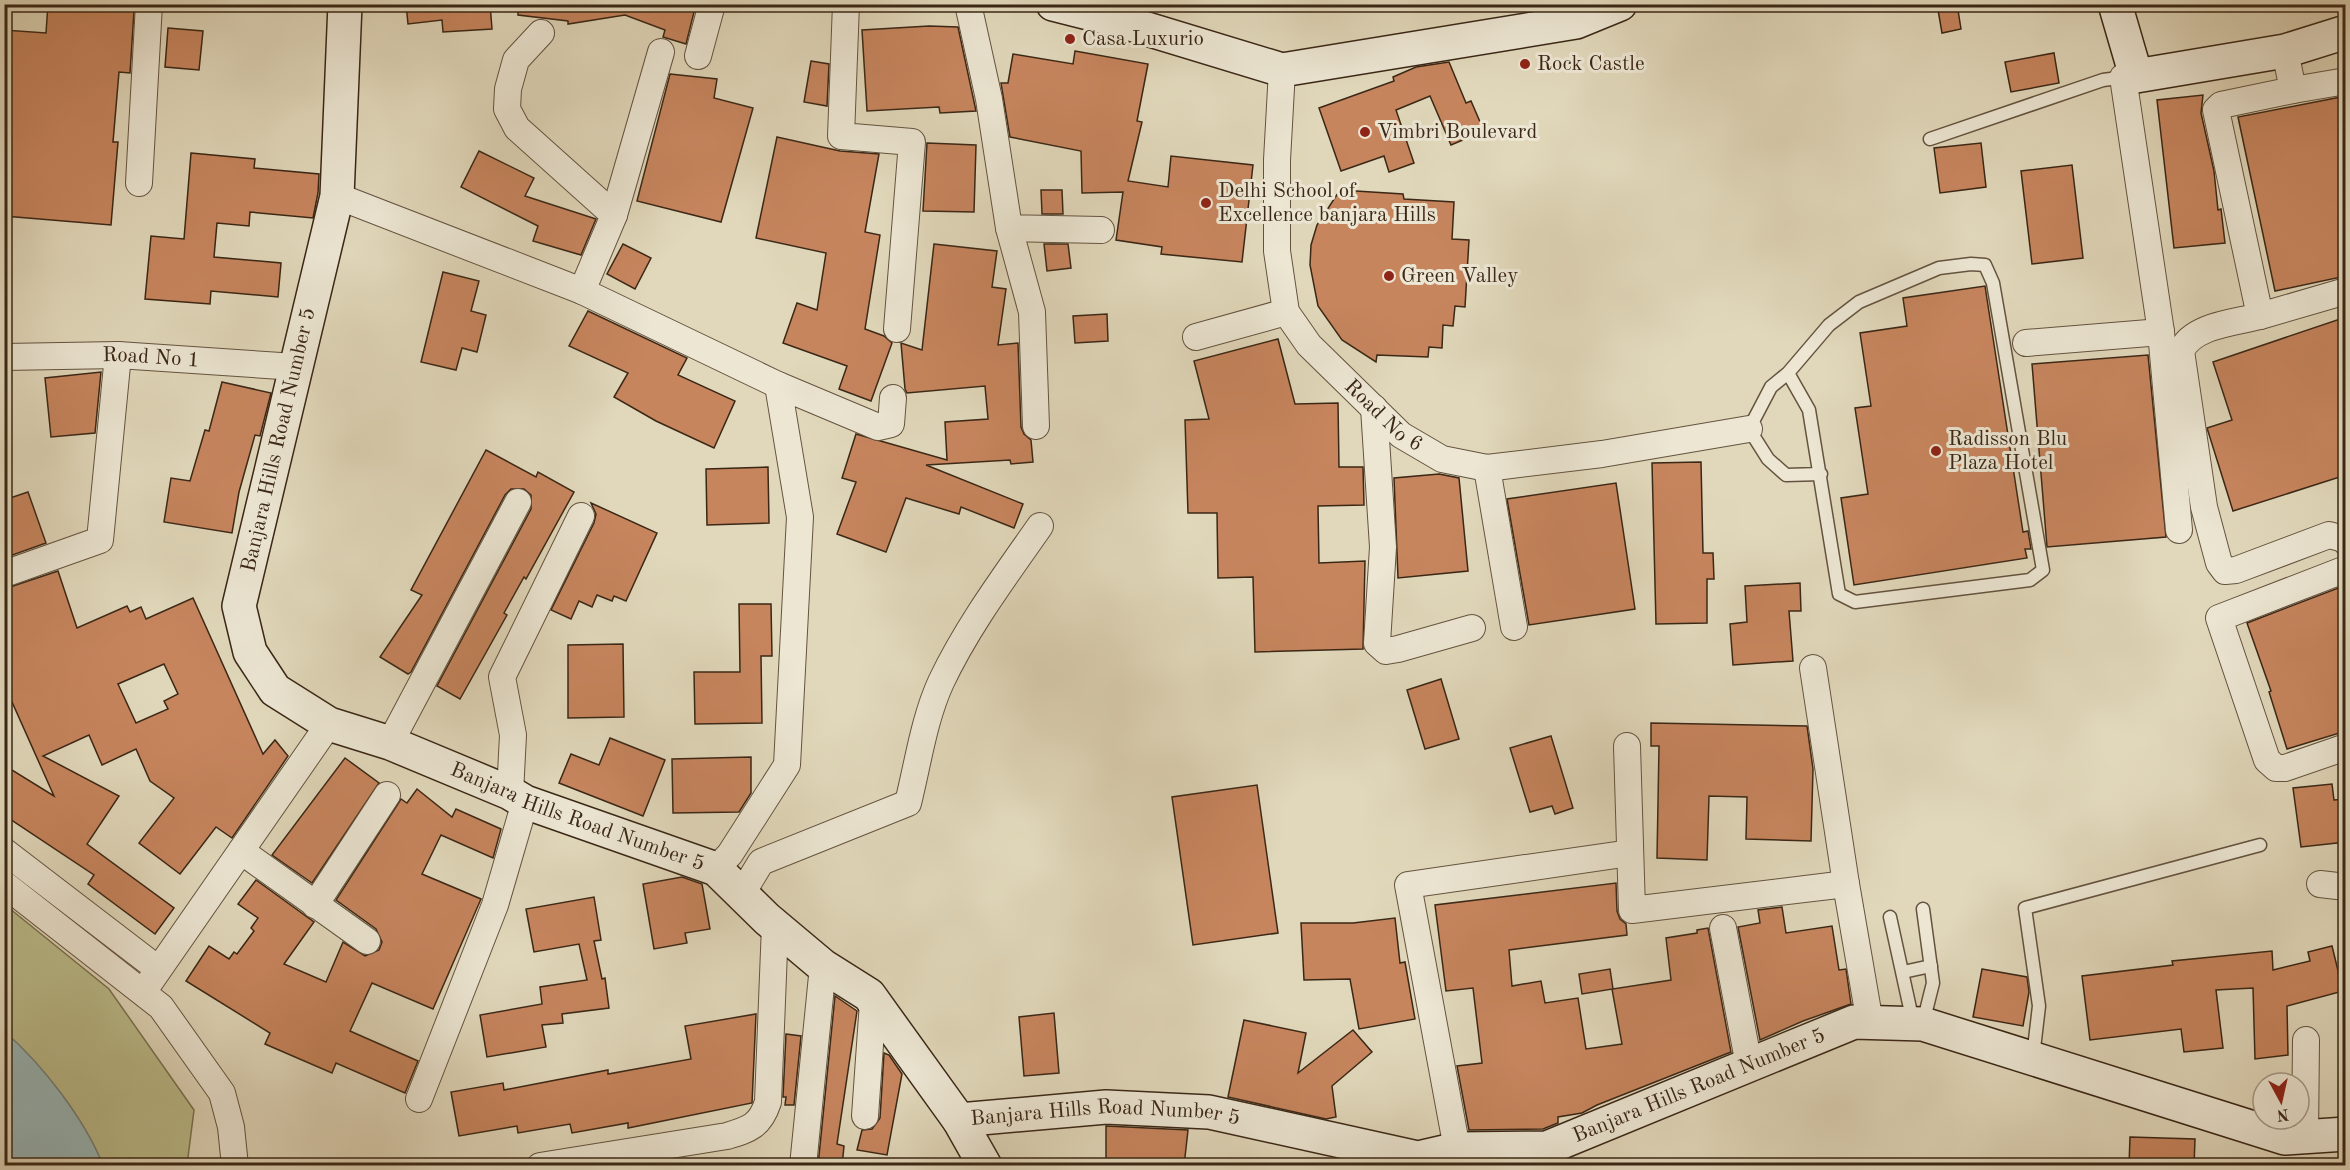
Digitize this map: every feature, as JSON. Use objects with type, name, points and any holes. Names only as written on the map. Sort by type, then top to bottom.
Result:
[{"type":"street","points":[[139,183],[149,4]]},
{"type":"street","name":"Banjara Hills Road Number 5","points":[[345,4],[337,196],[239,606],[250,652],[275,690],[329,724],[390,743],[518,797],[716,869],[741,895],[823,966],[869,995],[959,1120],[1106,1107],[1209,1112],[1418,1158],[1457,1149],[1496,1157],[1547,1148],[1854,1022],[1918,1024],[2285,1138],[2346,1134]]},
{"type":"street","points":[[698,56],[712,4]]},
{"type":"street","points":[[846,4],[841,136],[912,142],[897,329]]},
{"type":"street","points":[[968,4],[989,99],[1009,228],[1032,312],[1036,426]]},
{"type":"street","points":[[1053,4],[1125,13],[1282,70],[1576,22],[1604,8]]},
{"type":"street","points":[[2115,4],[2129,77],[2162,332],[2179,530]]},
{"type":"street","points":[[2129,77],[2285,51],[2346,32]]},
{"type":"street","points":[[541,33],[516,60],[508,89],[507,109],[517,128],[614,214]]},
{"type":"street","points":[[2285,51],[2293,90]]},
{"type":"street","points":[[582,291],[614,214],[661,52]]},
{"type":"street","name":"Road No 6","points":[[1282,70],[1277,160],[1277,251],[1286,312],[1309,345],[1401,435],[1442,459],[1486,468],[1602,454],[1749,429]]},
{"type":"street","points":[[2260,316],[2216,110],[2221,105],[2346,81]]},
{"type":"street","points":[[337,196],[582,291],[778,385],[878,427],[891,424],[894,398]]},
{"type":"street","points":[[1009,228],[1101,230]]},
{"type":"street","points":[[2346,291],[2196,333],[2185,341],[2181,351],[2204,507],[2219,563],[2225,571],[2236,570],[2329,535],[2344,539],[2346,543]]},
{"type":"street","points":[[1196,337],[1286,312]]},
{"type":"street","points":[[2026,343],[2162,332]]},
{"type":"street","points":[[4,574],[100,540],[118,355]]},
{"type":"street","name":"Road No 1","points":[[4,357],[118,355],[296,367]]},
{"type":"street","points":[[716,869],[730,854],[787,765],[800,517],[778,385]]},
{"type":"street","points":[[1374,408],[1383,547],[1377,643],[1386,651],[1472,628]]},
{"type":"street","points":[[1486,468],[1514,627]]},
{"type":"street","points":[[390,743],[518,502]]},
{"type":"street","points":[[419,1100],[495,905],[518,797],[513,735],[502,677],[581,516]]},
{"type":"street","points":[[741,895],[761,862],[908,803],[924,738],[941,683],[987,601],[1040,526]]},
{"type":"street","points":[[2346,569],[2219,618],[2267,760],[2276,768],[2285,768],[2346,747]]},
{"type":"street","points":[[1813,668],[1870,1023]]},
{"type":"street","points":[[152,1000],[158,969],[329,724]]},
{"type":"street","points":[[1627,746],[1632,910],[1846,884]]},
{"type":"street","points":[[315,904],[387,795]]},
{"type":"street","points":[[241,850],[367,941]]},
{"type":"street","points":[[4,851],[158,969]]},
{"type":"street","points":[[1457,1149],[1408,885],[1630,853]]},
{"type":"street","points":[[4,884],[152,1000],[222,1093],[231,1126],[236,1165]]},
{"type":"street","points":[[2320,884],[2346,887]]},
{"type":"street","points":[[540,1166],[727,1136],[748,1130],[762,1118],[768,1102],[771,922]]},
{"type":"street","points":[[1723,928],[1749,1065]]},
{"type":"street","points":[[803,1166],[823,966]]},
{"type":"street","points":[[865,1116],[873,1002]]},
{"type":"street","points":[[2305,1137],[2306,1040]]},
{"type":"street","points":[[959,1120],[985,1166]]},
{"type":"lane","points":[[1930,139],[2103,80],[2129,77]]},
{"type":"lane","points":[[1788,373],[1809,410],[1821,474],[1839,594],[1855,602],[2031,580],[2043,570],[1993,283],[1984,265],[1971,264],[1939,268],[1859,302],[1829,325],[1788,373],[1771,387],[1749,429],[1768,459],[1786,475],[1821,474]]},
{"type":"lane","points":[[2032,1058],[2038,1006],[2025,908],[2260,845]]},
{"type":"lane","points":[[1918,1024],[1933,983],[1923,909]]},
{"type":"lane","points":[[1890,917],[1918,1024]]},
{"type":"lane","points":[[1904,972],[1931,966]]},
{"type":"green space","points":[[4,904],[109,989],[194,1110],[187,1165],[5,1165]]},
{"type":"water","points":[[4,1031],[33,1059],[61,1093],[85,1129],[103,1165],[5,1165]]},
{"type":"building","points":[[48,4],[134,11],[130,73],[119,72],[113,142],[118,142],[111,225],[4,216],[9,171],[4,171],[4,30],[46,33]]},
{"type":"building","points":[[406,4],[490,4],[492,29],[443,32],[442,20],[408,24]]},
{"type":"building","points":[[518,4],[696,4],[686,44],[663,37],[665,30],[625,15],[568,24],[568,21],[518,15]]},
{"type":"building","points":[[1937,4],[1957,4],[1961,29],[1942,33]]},
{"type":"building","points":[[929,26],[958,27],[976,111],[940,113],[939,107],[867,111],[862,30]]},
{"type":"building","points":[[168,28],[203,31],[199,70],[165,67]]},
{"type":"building","points":[[1075,51],[1148,64],[1137,121],[1142,122],[1128,181],[1168,187],[1171,156],[1253,165],[1242,262],[1161,254],[1162,247],[1116,240],[1123,192],[1082,193],[1081,151],[1010,137],[1001,83],[1008,83],[1013,54],[1073,64]]},
{"type":"building","points":[[2054,53],[2059,83],[2011,92],[2005,62]]},
{"type":"building","points":[[811,61],[829,64],[827,106],[804,102]]},
{"type":"building","points":[[1449,62],[1466,103],[1471,101],[1484,131],[1451,145],[1430,96],[1396,110],[1414,163],[1389,172],[1384,156],[1341,171],[1319,108],[1394,81],[1393,77],[1416,67]]},
{"type":"building","points":[[670,74],[717,79],[714,98],[753,108],[721,222],[637,201]]},
{"type":"building","points":[[2203,95],[2201,113],[2214,171],[2218,210],[2221,209],[2225,243],[2174,248],[2157,100]]},
{"type":"building","points":[[2346,96],[2346,276],[2275,291],[2238,117]]},
{"type":"building","points":[[777,137],[840,151],[879,154],[865,232],[880,235],[865,329],[884,336],[892,343],[871,401],[839,389],[847,366],[783,343],[797,303],[817,310],[826,253],[756,238]]},
{"type":"building","points":[[927,143],[976,145],[974,212],[923,211]]},
{"type":"building","points":[[1981,143],[1986,187],[1940,193],[1934,148]]},
{"type":"building","points":[[479,151],[534,178],[525,196],[596,219],[581,255],[533,241],[538,226],[461,187]]},
{"type":"building","points":[[191,153],[255,159],[254,168],[319,174],[313,218],[250,212],[249,226],[217,223],[214,257],[281,263],[278,297],[211,291],[210,304],[145,299],[151,236],[184,239]]},
{"type":"building","points":[[2072,165],[2083,258],[2032,264],[2021,171]]},
{"type":"building","points":[[1041,190],[1062,190],[1063,214],[1042,214]]},
{"type":"building","name":"Green Valley","points":[[1340,190],[1403,194],[1404,199],[1454,202],[1452,239],[1469,240],[1465,307],[1455,306],[1453,326],[1443,325],[1442,348],[1429,347],[1428,357],[1377,355],[1376,362],[1342,340],[1318,306],[1310,265],[1311,245],[1317,225]]},
{"type":"building","points":[[623,244],[651,258],[635,289],[607,274]]},
{"type":"building","points":[[934,244],[997,251],[992,287],[1006,289],[998,345],[1018,343],[1021,427],[1024,434],[1031,440],[1033,462],[1011,464],[1010,460],[926,465],[1023,504],[1014,528],[961,507],[959,514],[906,498],[886,552],[837,534],[856,482],[842,478],[856,434],[947,460],[945,422],[988,419],[985,386],[907,393],[905,389],[901,343],[922,350]]},
{"type":"building","points":[[1044,244],[1068,244],[1071,268],[1047,271]]},
{"type":"building","points":[[443,272],[479,281],[471,311],[486,315],[477,352],[462,348],[456,370],[421,362]]},
{"type":"building","name":"Radisson Blu Plaza Hotel","points":[[1985,286],[2023,532],[2028,531],[2031,549],[2025,549],[2027,558],[1854,585],[1841,498],[1868,494],[1855,408],[1871,406],[1860,333],[1907,326],[1903,298]]},
{"type":"building","points":[[588,311],[687,358],[678,375],[735,401],[714,448],[656,421],[614,397],[628,373],[569,346]]},
{"type":"building","points":[[1107,314],[1108,341],[1075,343],[1073,316]]},
{"type":"building","points":[[2346,317],[2346,475],[2233,511],[2207,428],[2232,420],[2213,362]]},
{"type":"building","points":[[1278,339],[1295,404],[1338,403],[1339,467],[1363,467],[1364,505],[1318,506],[1319,563],[1365,561],[1363,649],[1255,652],[1253,577],[1218,578],[1217,513],[1188,513],[1185,420],[1209,419],[1194,361]]},
{"type":"building","points":[[2148,355],[2166,537],[2047,547],[2032,364]]},
{"type":"building","points":[[101,372],[95,433],[51,437],[45,378]]},
{"type":"building","points":[[222,382],[271,393],[260,436],[255,435],[239,492],[232,533],[164,522],[171,478],[190,481],[205,430],[209,431]]},
{"type":"building","points":[[486,450],[536,477],[538,472],[574,492],[526,579],[524,577],[504,613],[507,615],[460,699],[437,686],[531,509],[531,495],[524,489],[511,489],[505,495],[411,672],[408,674],[380,657],[422,595],[411,590]]},
{"type":"building","points":[[1701,462],[1703,553],[1713,553],[1714,579],[1707,579],[1707,623],[1656,624],[1652,463]]},
{"type":"building","points":[[768,467],[769,523],[707,525],[706,469]]},
{"type":"building","points":[[1439,474],[1459,478],[1468,571],[1398,578],[1394,478]]},
{"type":"building","points":[[1616,483],[1635,609],[1529,625],[1507,499]]},
{"type":"building","points":[[28,492],[46,543],[4,558],[4,500]]},
{"type":"building","points":[[591,503],[657,533],[626,601],[614,596],[612,601],[597,595],[592,607],[579,601],[571,619],[551,610],[594,523],[596,514]]},
{"type":"building","points":[[58,571],[77,628],[127,606],[130,612],[141,607],[146,619],[193,598],[263,754],[275,740],[288,756],[232,838],[216,827],[180,874],[139,843],[174,798],[150,781],[136,749],[102,765],[89,735],[43,756],[119,796],[87,844],[174,908],[155,934],[88,884],[94,875],[4,815],[4,765],[54,796],[4,684],[4,589]],"holes":[[[164,664],[178,694],[164,701],[168,709],[136,723],[118,684]]]},
{"type":"building","points":[[1800,583],[1801,611],[1789,611],[1793,661],[1733,665],[1730,624],[1747,622],[1745,586]]},
{"type":"building","points":[[2346,585],[2346,731],[2287,749],[2269,692],[2271,691],[2247,623]]},
{"type":"building","points":[[739,604],[771,604],[772,656],[761,656],[762,723],[695,724],[694,672],[740,672]]},
{"type":"building","points":[[623,644],[624,717],[568,718],[568,645]]},
{"type":"building","points":[[1441,679],[1459,739],[1425,749],[1407,690]]},
{"type":"building","points":[[1651,723],[1807,726],[1813,769],[1811,841],[1746,839],[1747,797],[1709,796],[1707,860],[1657,858],[1659,746],[1651,746]]},
{"type":"building","points":[[1551,736],[1573,808],[1555,814],[1552,806],[1530,812],[1510,748]]},
{"type":"building","points":[[610,738],[665,760],[643,816],[559,783],[571,754],[599,765]]},
{"type":"building","points":[[751,757],[751,793],[739,812],[673,813],[672,759]]},
{"type":"building","points":[[345,758],[379,783],[312,883],[272,855]]},
{"type":"building","points":[[2332,784],[2334,800],[2346,799],[2346,842],[2301,847],[2293,788]]},
{"type":"building","points":[[1257,785],[1278,933],[1193,945],[1172,797]]},
{"type":"building","points":[[417,789],[452,817],[456,809],[501,829],[493,858],[441,835],[422,874],[481,899],[433,1009],[372,983],[350,1031],[418,1061],[405,1093],[336,1063],[332,1073],[265,1044],[270,1033],[186,981],[209,946],[229,959],[234,952],[237,954],[254,931],[251,928],[258,918],[238,904],[256,880],[314,922],[284,964],[326,982],[343,942],[365,956],[379,950],[382,942],[376,929],[336,900],[401,799],[407,803]]},
{"type":"building","points":[[682,877],[702,884],[710,929],[685,933],[687,943],[654,949],[643,884]]},
{"type":"building","points":[[1616,883],[1617,911],[1620,919],[1626,924],[1627,935],[1509,950],[1512,986],[1541,981],[1545,1003],[1578,998],[1586,1049],[1622,1044],[1612,989],[1582,994],[1579,974],[1610,969],[1613,989],[1671,980],[1666,938],[1697,933],[1697,930],[1708,928],[1731,1052],[1582,1113],[1558,1117],[1558,1123],[1543,1129],[1469,1130],[1457,1066],[1482,1063],[1473,988],[1446,991],[1435,905]]},
{"type":"building","points":[[594,897],[601,940],[594,941],[602,979],[605,978],[609,1008],[562,1014],[563,1023],[542,1025],[546,1047],[487,1057],[480,1015],[542,1004],[540,987],[587,980],[579,944],[534,952],[526,909]]},
{"type":"building","points":[[1782,907],[1786,933],[1832,926],[1839,970],[1846,969],[1851,1004],[1803,1021],[1760,1040],[1738,927],[1760,923],[1758,910]]},
{"type":"building","points":[[1395,918],[1400,963],[1405,962],[1415,1019],[1359,1029],[1350,979],[1304,980],[1301,923],[1353,923]]},
{"type":"building","points":[[2332,946],[2343,991],[2287,1006],[2288,1055],[2255,1059],[2253,988],[2216,990],[2223,1048],[2184,1052],[2181,1029],[2090,1040],[2082,976],[2173,965],[2172,961],[2272,951],[2273,970],[2310,961],[2308,952]]},
{"type":"building","points":[[1982,969],[2027,977],[2029,992],[2023,1026],[1973,1017]]},
{"type":"building","points":[[835,996],[857,1011],[837,1144],[844,1146],[842,1166],[818,1166]]},
{"type":"building","points":[[1054,1013],[1059,1073],[1024,1076],[1019,1017]]},
{"type":"building","points":[[756,1014],[752,1103],[628,1128],[628,1123],[572,1133],[570,1124],[518,1133],[517,1126],[459,1136],[451,1092],[503,1083],[504,1090],[608,1070],[608,1074],[691,1059],[685,1026]]},
{"type":"building","points":[[1244,1020],[1306,1033],[1298,1073],[1353,1030],[1372,1052],[1332,1086],[1336,1117],[1326,1119],[1228,1097]]},
{"type":"building","points":[[786,1034],[801,1036],[794,1105],[785,1105],[786,1097],[783,1097]]},
{"type":"building","points":[[884,1053],[889,1055],[902,1074],[887,1155],[857,1150],[862,1130],[872,1129],[880,1118]]},
{"type":"building","points":[[1106,1126],[1188,1130],[1184,1166],[1106,1166]]},
{"type":"building","points":[[2130,1137],[2195,1139],[2194,1166],[2129,1166]]},
{"type":"place","name":"Casa Luxurio","points":[[1070,39]]},
{"type":"place","name":"Rock Castle","points":[[1525,64]]},
{"type":"place","name":"Vimbri Boulevard","points":[[1365,132]]},
{"type":"place","name":"Delhi School of Excellence banjara Hills","points":[[1206,203]]},
{"type":"place","name":"Green Valley","points":[[1389,276]]},
{"type":"place","name":"Radisson Blu Plaza Hotel","points":[[1936,451]]}]
